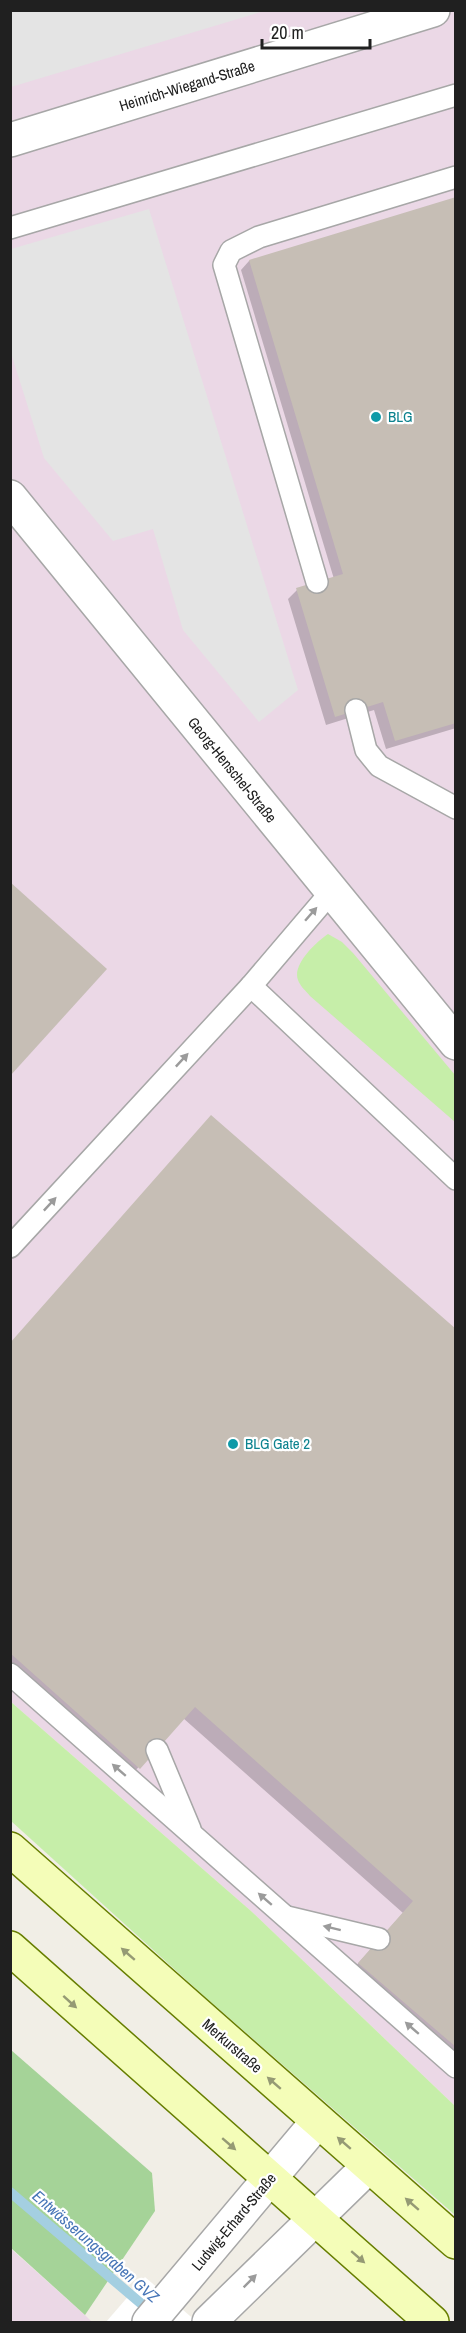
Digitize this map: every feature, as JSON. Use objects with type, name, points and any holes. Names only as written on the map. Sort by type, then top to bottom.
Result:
[{"type":"street","name":"Heinrich-Wiegand-Straße","points":[[10,140],[432,10]]},
{"type":"street","name":"Georg-Henschel-Straße","points":[[10,496],[456,1043]]},
{"type":"street","name":"Merkurstraße","points":[[10,1849],[456,2242]]},
{"type":"street","points":[[10,1948],[432,2322]]},
{"type":"street","name":"Ludwig-Erhard-Straße","points":[[159,2311],[318,2121]]},
{"type":"street","points":[[209,2322],[369,2166]]},
{"type":"lane","points":[[10,228],[456,95]]},
{"type":"lane","points":[[317,582],[224,265],[231,251],[259,237],[456,177]]},
{"type":"lane","points":[[356,710],[366,750],[379,766],[456,808]]},
{"type":"lane","points":[[10,1247],[251,986],[331,892]]},
{"type":"lane","points":[[251,986],[456,1179]]},
{"type":"lane","points":[[10,1674],[456,2067]]},
{"type":"lane","points":[[156,1750],[193,1835]]},
{"type":"lane","points":[[284,1916],[379,1939]]},
{"type":"shaded area","points":[[11,10],[264,10],[264,11],[11,87]]},
{"type":"shaded area","points":[[11,11],[455,11],[455,2106],[251,1911],[11,1702]]},
{"type":"shaded area","points":[[149,209],[298,690],[259,722],[183,630],[153,529],[113,541],[44,458],[11,353],[11,249]]},
{"type":"shaded area","points":[[10,2248],[85,2315],[92,2322],[11,2322]]},
{"type":"green space","points":[[328,934],[342,942],[353,953],[455,1075],[455,1122],[310,996],[300,984],[298,968],[317,942]]},
{"type":"green space","points":[[11,1702],[251,1911],[455,2106],[455,2215],[204,1996],[11,1821]]},
{"type":"green space","points":[[11,2050],[152,2173],[155,2211],[85,2315],[11,2248]]},
{"type":"pier","points":[[145,2277],[197,2322],[106,2322]]},
{"type":"building","name":"BLG","points":[[456,197],[456,723],[395,741],[383,702],[335,717],[296,588],[343,574],[249,260]]},
{"type":"building","points":[[10,882],[107,969],[10,1076]]},
{"type":"building","name":"BLG Gate 2","points":[[211,1115],[456,1329],[456,2047],[358,1963],[413,1901],[195,1707],[140,1769],[10,1653],[10,1343]]},
{"type":"waterway","name":"Entwässerungsgraben GVZ","points":[[10,2192],[151,2312]]},
{"type":"place","name":"BLG","points":[[376,417]]},
{"type":"place","name":"BLG Gate 2","points":[[233,1444]]}]
